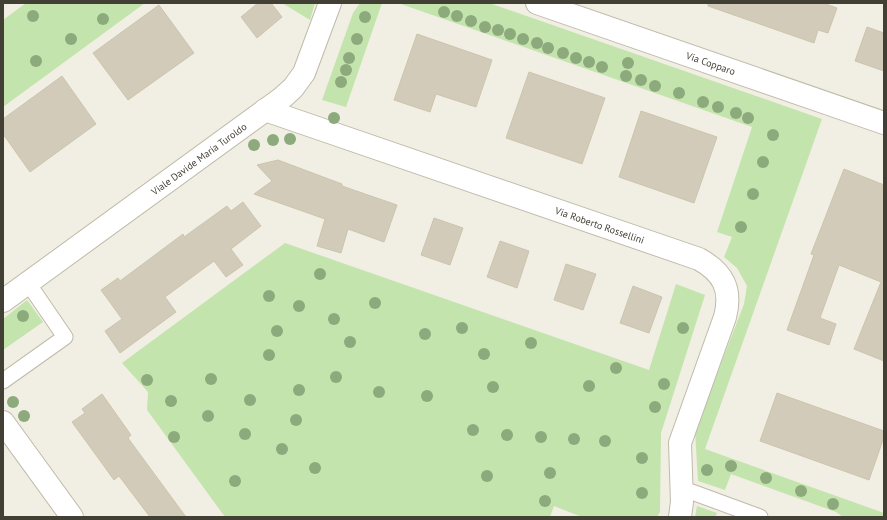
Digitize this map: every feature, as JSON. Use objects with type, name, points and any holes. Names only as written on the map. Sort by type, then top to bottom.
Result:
[{"type":"street","name":"Viale Davide Maria Turoldo","points":[[3,301],[282,98],[293,88],[300,80],[308,63],[330,3]]},
{"type":"street","name":"Via Copparo","points":[[537,3],[884,123]]},
{"type":"street","name":"Via Roberto Rossellini","points":[[265,110],[700,259],[713,268],[718,273],[725,285],[728,304],[725,317],[680,443],[682,502],[680,517]]},
{"type":"street","points":[[3,422],[72,517]]},
{"type":"lane","points":[[3,381],[66,337],[28,283]]},
{"type":"lane","points":[[681,488],[760,517]]},
{"type":"green space","points":[[26,3],[145,3],[3,107],[3,20]]},
{"type":"green space","points":[[282,3],[315,3],[310,20]]},
{"type":"green space","points":[[360,3],[382,3],[346,107],[322,100],[353,13]]},
{"type":"green space","points":[[398,3],[489,3],[822,119],[705,449],[884,513],[884,517],[843,517],[836,512],[731,474],[725,490],[698,481],[695,431],[744,304],[747,286],[737,268],[724,257],[732,237],[717,232],[752,127]]},
{"type":"green space","points":[[285,243],[649,370],[676,284],[705,295],[661,433],[660,512],[657,517],[582,517],[554,506],[550,517],[225,517],[147,410],[148,392],[122,363]]},
{"type":"green space","points":[[27,300],[43,322],[3,350],[3,319]]},
{"type":"green space","points":[[697,506],[717,513],[715,517],[695,517]]},
{"type":"building","points":[[258,3],[271,3],[282,17],[257,38],[241,17]]},
{"type":"building","points":[[708,3],[823,3],[837,8],[828,33],[818,30],[814,43],[708,6]]},
{"type":"building","points":[[159,5],[194,53],[128,100],[93,53]]},
{"type":"building","points":[[867,27],[884,33],[884,71],[855,61]]},
{"type":"building","points":[[417,34],[492,60],[476,107],[436,94],[430,112],[394,100]]},
{"type":"building","points":[[529,72],[605,98],[582,164],[506,138]]},
{"type":"building","points":[[62,76],[96,124],[30,172],[3,134],[3,119]]},
{"type":"building","points":[[641,111],[717,137],[694,203],[619,177]]},
{"type":"building","points":[[278,160],[342,184],[342,186],[397,205],[384,242],[348,229],[341,253],[317,246],[325,219],[254,194],[272,181],[257,165]]},
{"type":"building","points":[[844,169],[884,185],[884,361],[854,349],[881,282],[839,265],[820,318],[836,324],[829,345],[787,330],[814,255],[811,254]]},
{"type":"building","points":[[243,202],[261,226],[231,249],[243,265],[226,277],[214,261],[165,297],[176,312],[120,353],[105,331],[122,319],[101,290],[118,278],[120,281],[183,234],[184,237],[227,206],[231,211]]},
{"type":"building","points":[[434,218],[463,228],[450,265],[421,255]]},
{"type":"building","points":[[500,241],[529,251],[517,288],[487,277]]},
{"type":"building","points":[[566,264],[596,274],[583,310],[554,300]]},
{"type":"building","points":[[633,286],[662,297],[649,333],[620,323]]},
{"type":"building","points":[[777,393],[884,431],[884,437],[869,480],[760,441]]},
{"type":"building","points":[[102,394],[131,435],[128,438],[186,517],[150,517],[119,476],[114,480],[72,422],[85,413],[82,409]]}]
